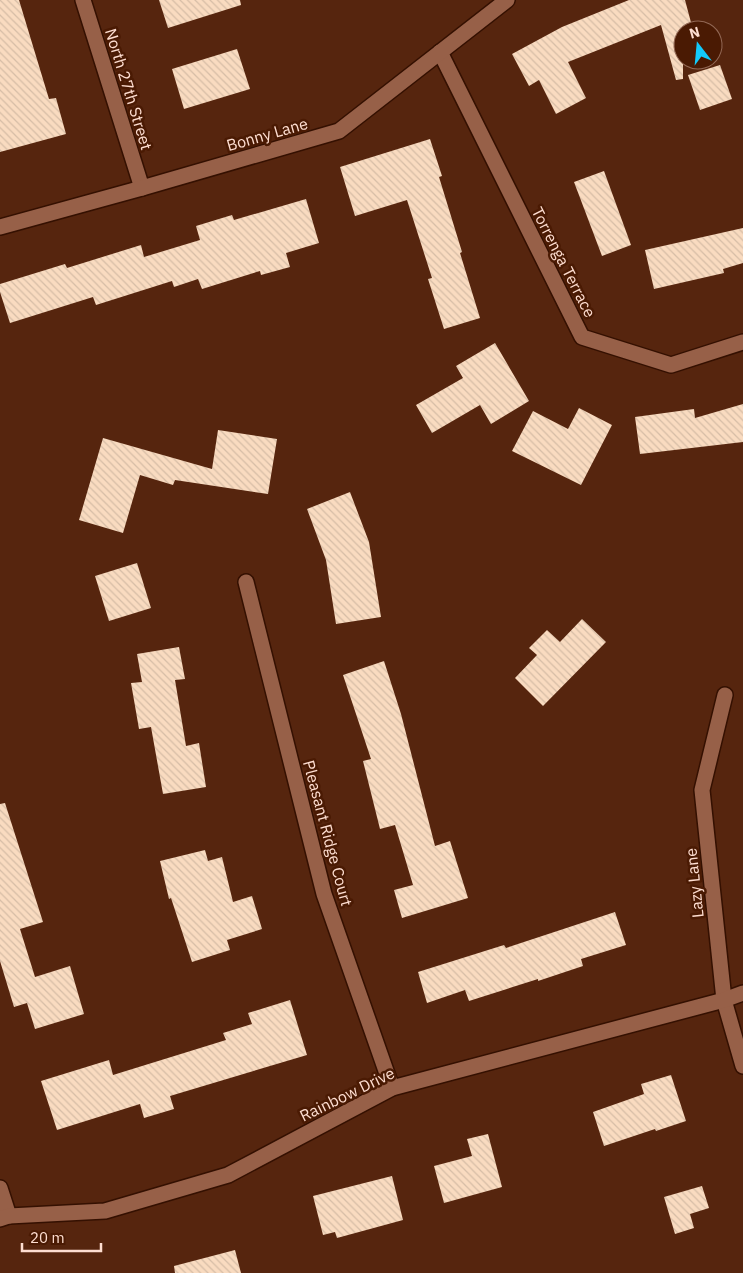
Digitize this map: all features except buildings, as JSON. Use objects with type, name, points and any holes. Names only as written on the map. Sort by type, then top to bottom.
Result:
[{"type":"street","name":"North 27th Street","points":[[83,0],[142,188]]},
{"type":"street","name":"Bonny Lane","points":[[0,227],[340,131],[507,0]]},
{"type":"street","name":"Torrenga Terrace","points":[[440,52],[582,337],[671,365],[743,342]]},
{"type":"street","name":"Pleasant Ridge Court","points":[[246,582],[324,894],[392,1088]]},
{"type":"street","name":"Lazy Lane","points":[[724,695],[702,790],[724,1000],[743,1066]]},
{"type":"street","name":"Rainbow Drive","points":[[4,1217],[104,1211],[228,1175],[392,1088],[724,1000],[743,993]]},
{"type":"street","points":[[0,1188],[4,1217]]}]
